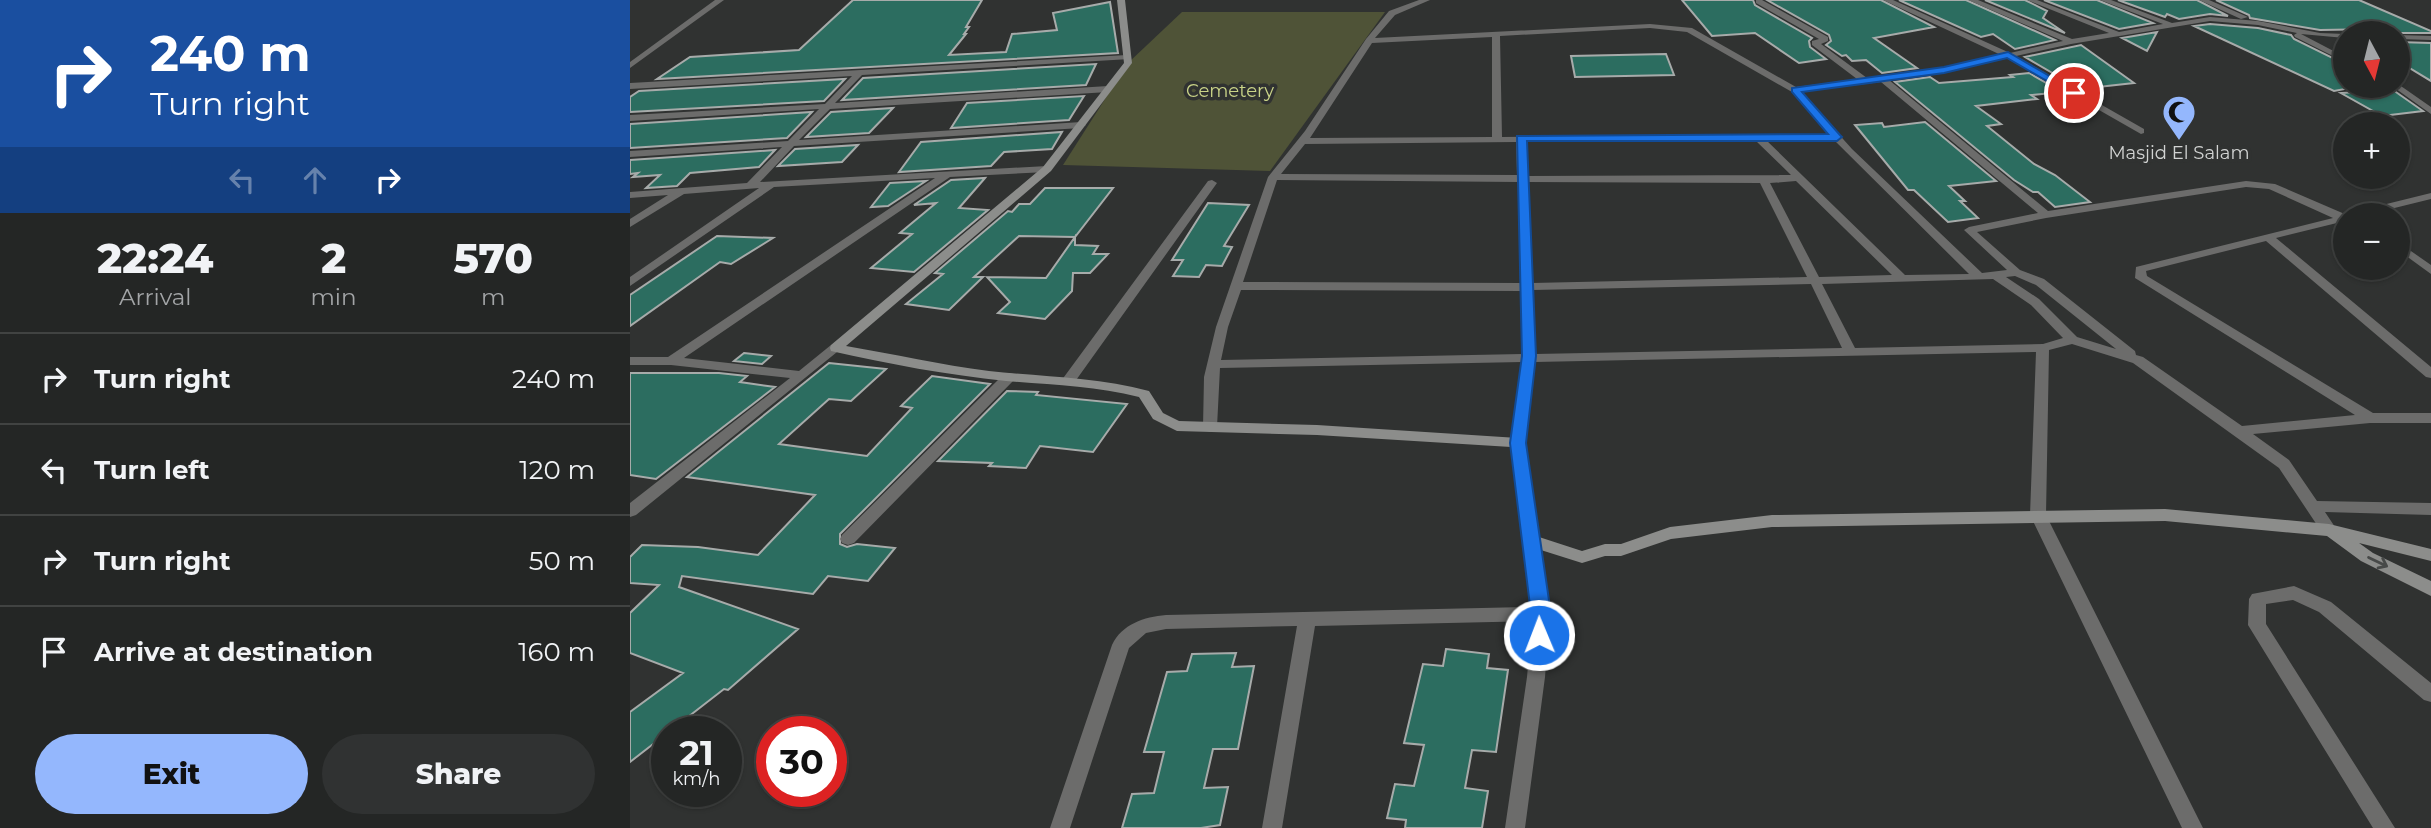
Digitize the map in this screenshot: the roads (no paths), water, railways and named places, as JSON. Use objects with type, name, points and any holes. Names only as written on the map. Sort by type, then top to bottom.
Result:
[{"type":"street","points":[[630,66],[720,0]]},
{"type":"street","points":[[630,512],[836,348],[1047,169],[1128,63],[1121,0]]},
{"type":"street","points":[[1210,427],[1214,364],[1273,177],[1302,141],[1369,40],[1392,13],[1426,0]]},
{"type":"street","points":[[1887,0],[2008,55],[2141,131]]},
{"type":"street","points":[[1972,0],[2071,42]]},
{"type":"street","points":[[2031,0],[2119,34]]},
{"type":"street","points":[[2104,0],[2170,25]]},
{"type":"street","points":[[2203,0],[2259,23]]},
{"type":"street","points":[[1759,1],[1825,39],[1815,43],[1864,80]]},
{"type":"street","points":[[1795,90],[1944,70],[2071,42],[2210,19],[2259,23],[2333,35]]},
{"type":"street","points":[[1369,40],[1672,26],[1689,30],[1795,90],[1837,137],[1987,276],[2035,302],[2072,340],[2138,360]]},
{"type":"street","points":[[2291,30],[2333,53]]},
{"type":"street","points":[[1496,34],[1497,138]]},
{"type":"street","points":[[2410,37],[2431,38]]},
{"type":"street","points":[[630,86],[1127,57]]},
{"type":"street","points":[[750,186],[859,73]]},
{"type":"street","points":[[1884,80],[2046,215]]},
{"type":"street","points":[[630,118],[1108,89]]},
{"type":"street","points":[[2410,96],[2431,111]]},
{"type":"street","points":[[630,154],[1081,125]]},
{"type":"street","points":[[1302,141],[1837,137]]},
{"type":"street","points":[[1515,828],[1536,677],[1541,614],[1518,443],[1529,356],[1521,138]]},
{"type":"street","points":[[1758,138],[1901,278]]},
{"type":"street","points":[[630,195],[771,184],[1047,169]]},
{"type":"street","points":[[671,361],[948,173]]},
{"type":"street","points":[[1273,177],[1522,181],[1799,178]]},
{"type":"street","points":[[1764,180],[1850,351]]},
{"type":"street","points":[[1069,380],[1212,183]]},
{"type":"street","points":[[630,282],[771,184]]},
{"type":"street","points":[[2333,209],[2271,186],[2246,184],[2046,215],[1969,230],[2016,272],[2040,282],[2138,360],[2284,464],[2329,530],[2367,557],[2431,589]]},
{"type":"street","points":[[630,224],[683,191]]},
{"type":"street","points":[[2402,203],[2425,197],[2431,205]]},
{"type":"street","points":[[2333,221],[2140,270],[2141,278],[2370,418]]},
{"type":"street","points":[[2268,237],[2431,374]]},
{"type":"street","points":[[2410,254],[2431,271]]},
{"type":"street","points":[[1237,286],[1527,286],[1987,276],[2016,272]]},
{"type":"street","points":[[1214,364],[2043,348],[2072,340]]},
{"type":"street","points":[[836,348],[1009,377],[1069,380],[1144,394],[1158,416],[1177,426],[1317,430],[1518,443]]},
{"type":"street","points":[[2043,348],[2038,515],[2193,828]]},
{"type":"street","points":[[630,361],[671,361],[802,374]]},
{"type":"street","points":[[848,539],[1009,377]]},
{"type":"street","points":[[2239,431],[2370,418],[2431,418]]},
{"type":"street","points":[[2311,506],[2431,509]]},
{"type":"street","points":[[1531,541],[1583,557],[1605,550],[1621,550],[1670,533],[1772,521],[2165,514],[2329,530],[2431,555]]},
{"type":"street","points":[[2385,828],[2257,625],[2258,599],[2294,593],[2325,607],[2431,694]]},
{"type":"street","points":[[1060,828],[1117,654],[1127,637],[1145,625],[1156,622],[1541,614]]},
{"type":"street","points":[[1272,828],[1307,620]]},
{"type":"place","name":"Masjid El Salam","points":[[2179,142]]},
{"type":"park label","name":"Cemetery","points":[[1230,91]]}]
